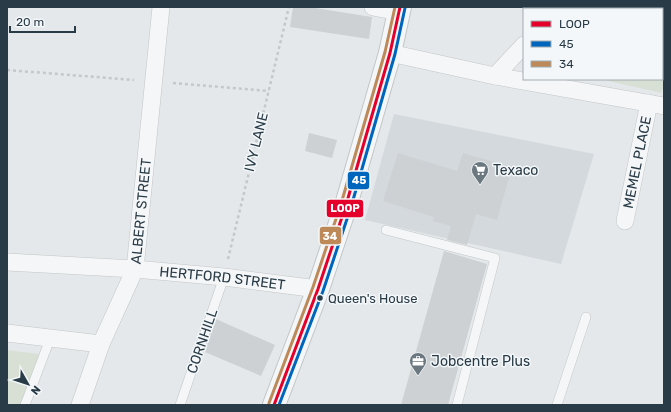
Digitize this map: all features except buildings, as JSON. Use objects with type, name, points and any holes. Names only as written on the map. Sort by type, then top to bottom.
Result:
[{"type":"street","name":"ALBERT STREET","points":[[80,405],[101,344],[135,269],[161,7]]},
{"type":"street","points":[[274,405],[318,288],[346,205],[390,53],[399,9],[373,7]]},
{"type":"street","points":[[495,76],[523,46]]},
{"type":"street","points":[[390,53],[495,76],[656,104]]},
{"type":"street","name":"MEMEL PLACE","points":[[625,221],[656,104]]},
{"type":"street","name":"HERTFORD STREET","points":[[7,262],[135,269],[224,277],[318,288]]},
{"type":"street","points":[[7,333],[101,344]]},
{"type":"lane","points":[[386,230],[495,258],[457,405]]},
{"type":"lane","name":"CORNHILL","points":[[180,405],[224,277]]},
{"type":"lane","points":[[557,405],[586,318]]},
{"type":"lane","points":[[25,405],[50,339]]},
{"type":"path","name":"IVY LANE","points":[[224,277],[289,7]]},
{"type":"path","points":[[7,70],[269,91]]},
{"type":"shaded area","points":[[664,7],[664,86],[661,93],[604,80],[663,80],[663,8],[560,8]]},
{"type":"shaded area","points":[[394,114],[594,154],[561,264],[365,220]]},
{"type":"shaded area","points":[[7,350],[39,354],[21,405],[7,405]]},
{"type":"transit line","name":"34","points":[[269,403],[313,287],[341,204],[385,52],[395,7]]},
{"type":"transit line","name":"LOOP","points":[[274,405],[318,289],[346,205],[390,53],[400,7]]},
{"type":"transit line","name":"45","points":[[279,405],[323,291],[351,207],[395,54],[405,8]]},
{"type":"place","name":"Texaco","points":[[480,185]]},
{"type":"place","name":"Queen's House","points":[[320,298]]},
{"type":"place","name":"Jobcentre Plus","points":[[418,376]]}]
